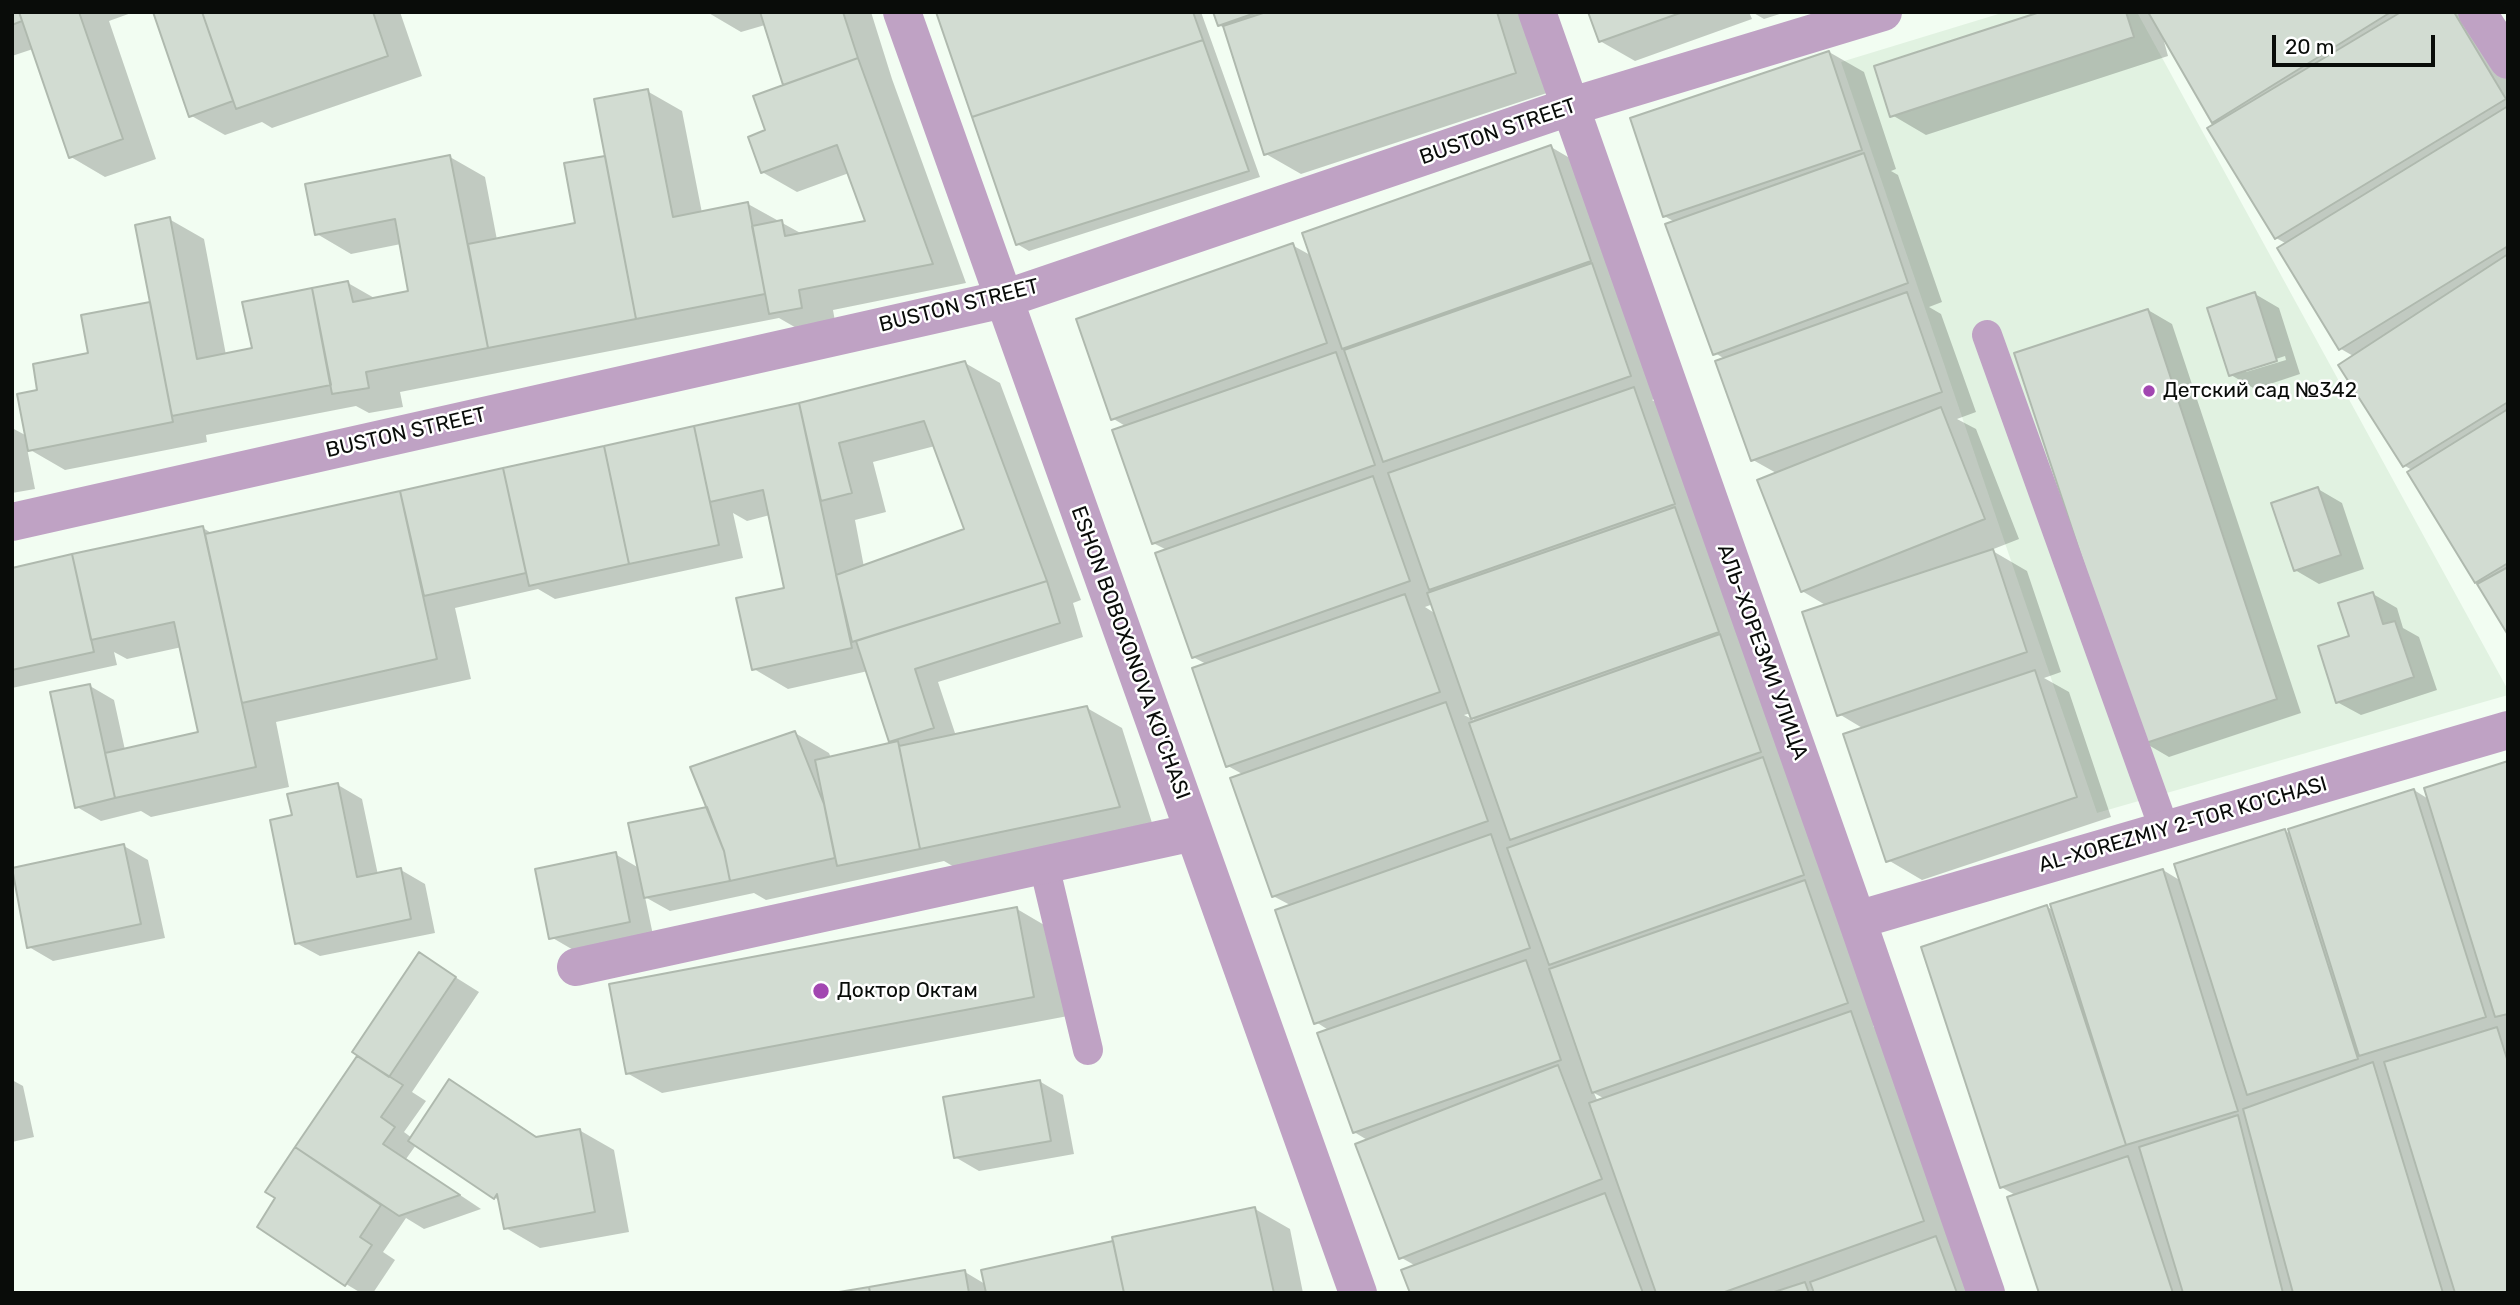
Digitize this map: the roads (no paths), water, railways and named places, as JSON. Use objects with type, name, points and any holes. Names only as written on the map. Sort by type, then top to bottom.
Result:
[{"type":"street","name":"ESHON BOBOXONOVA KO'CHASI","points":[[902,12],[1358,1293]]},
{"type":"street","name":"АЛЬ-ХОРЕЗМИ УЛИЦА","points":[[1537,12],[1986,1293]]},
{"type":"street","name":"BUSTON STREET","points":[[12,522],[1004,299],[1569,107],[1883,12]]},
{"type":"street","points":[[2477,12],[2508,61]]},
{"type":"street","name":"AL-XOREZMIY 2-TOR KO'CHASI","points":[[1857,920],[2508,730]]},
{"type":"street","points":[[576,967],[1194,832]]},
{"type":"lane","points":[[1987,335],[2165,831]]},
{"type":"lane","points":[[1044,864],[1088,1050]]},
{"type":"place","name":"Детский сад №342","points":[[2149,391]]},
{"type":"place","name":"Доктор Октам","points":[[821,991]]}]
